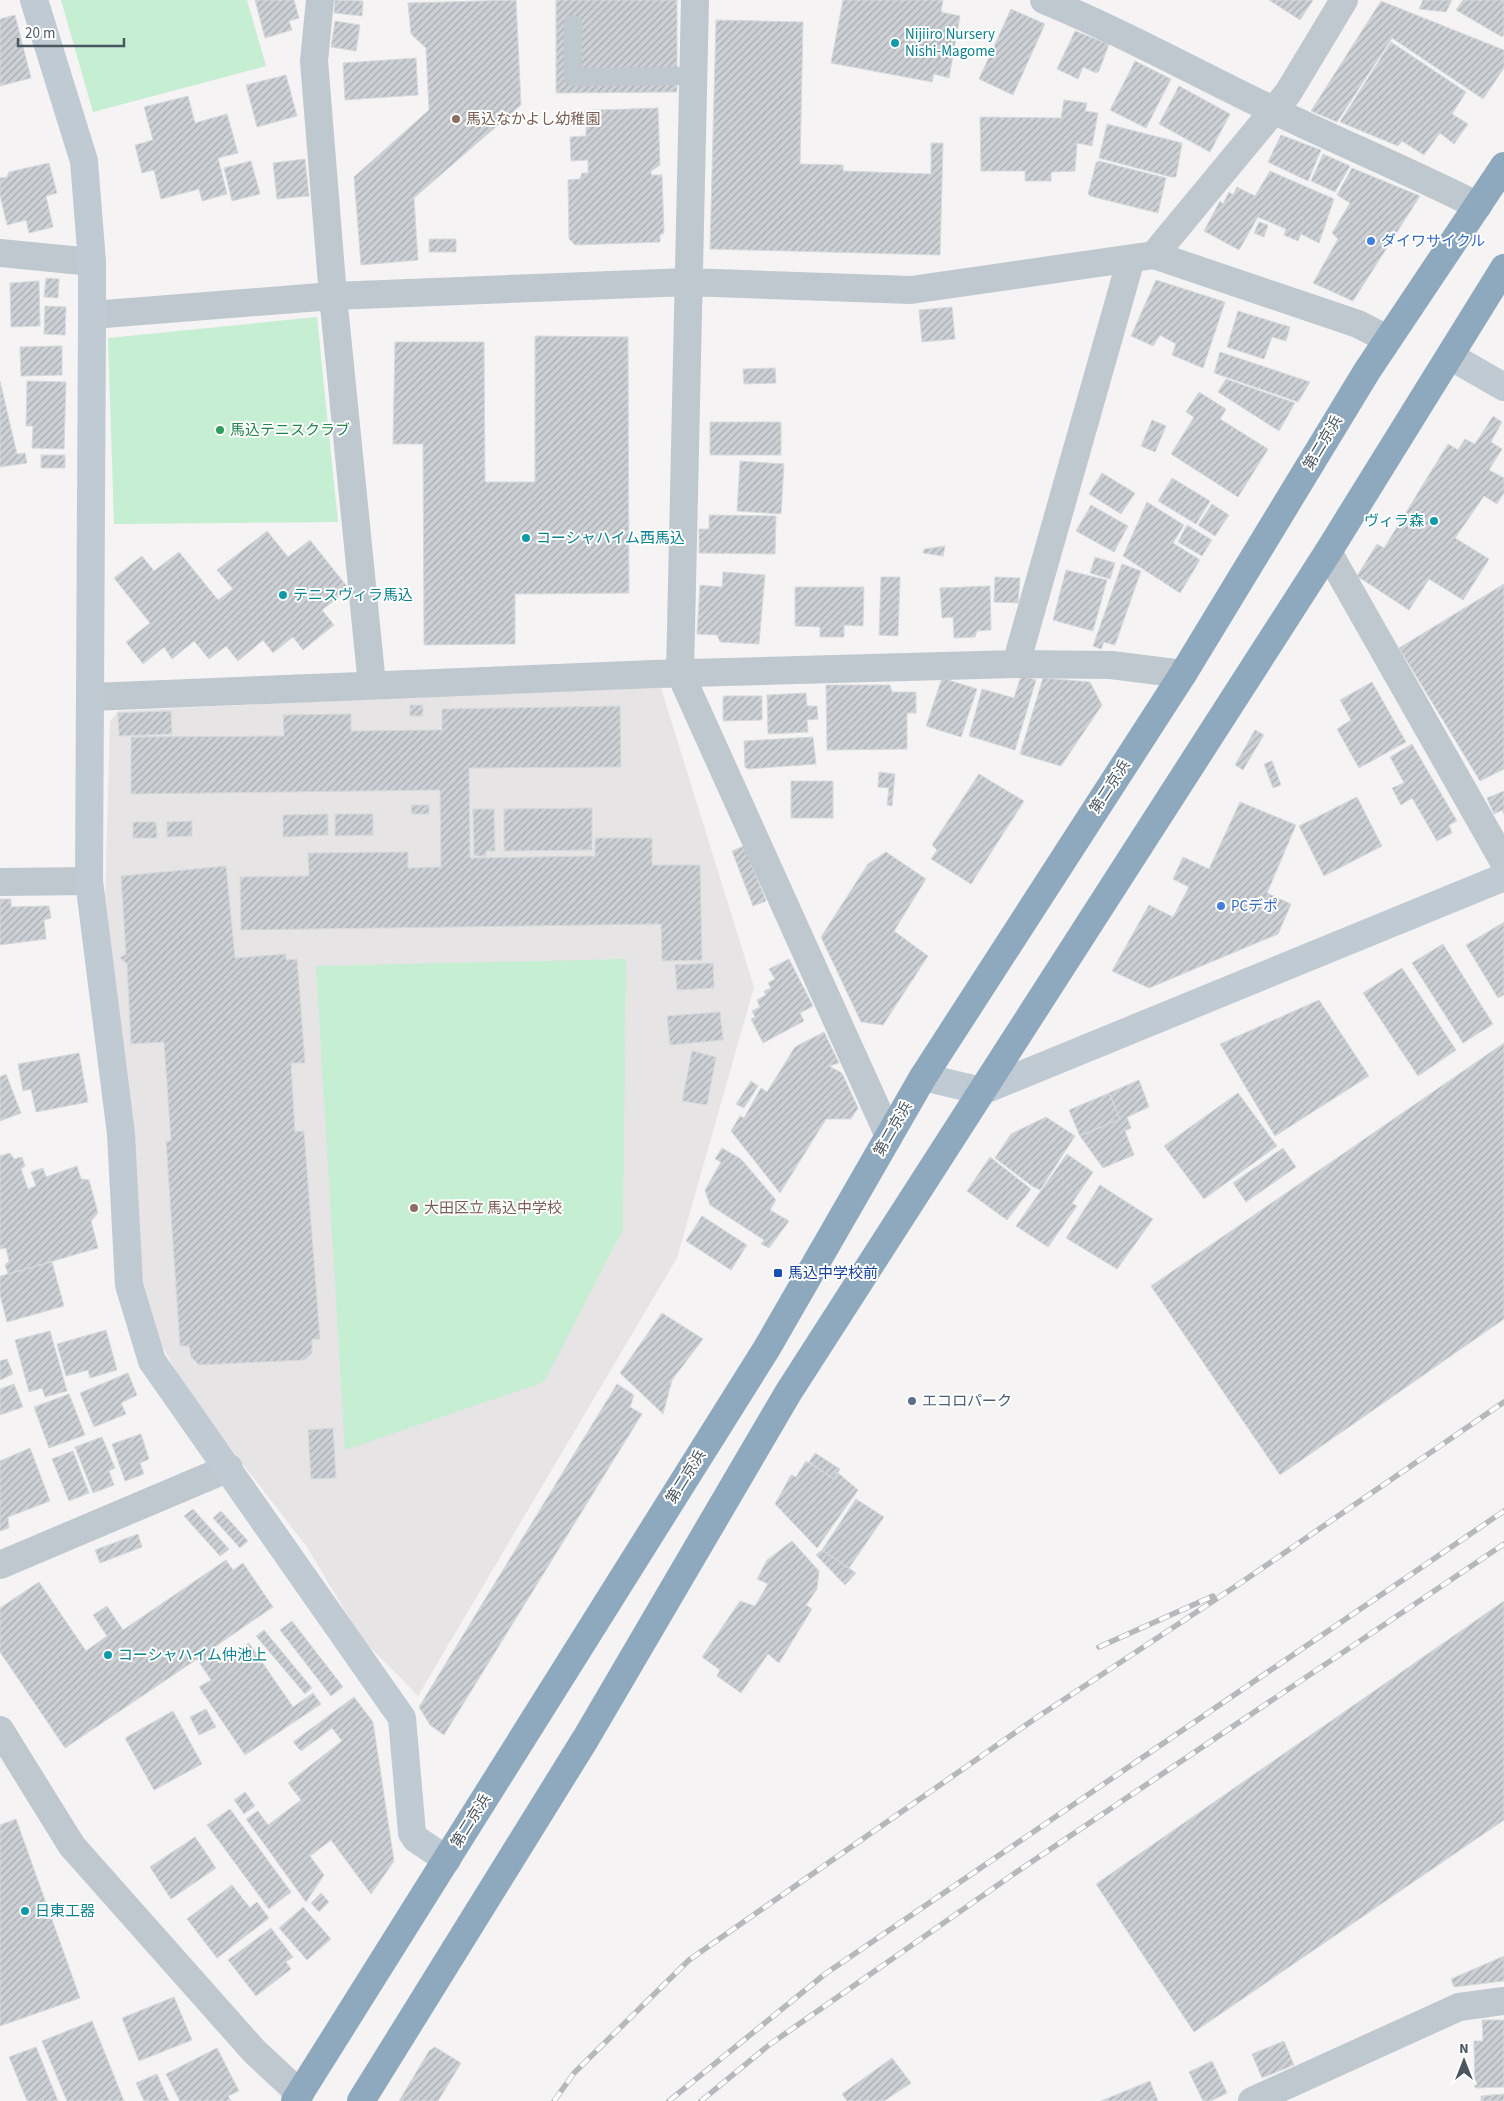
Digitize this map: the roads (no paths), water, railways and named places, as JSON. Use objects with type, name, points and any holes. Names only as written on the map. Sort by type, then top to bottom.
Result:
[{"type":"highway","name":"第二京浜","points":[[297,2098],[766,1348],[923,1077],[1184,674],[1387,339],[1504,166]]},
{"type":"highway","points":[[361,2101],[586,1738],[788,1392],[1328,552],[1504,268]]},
{"type":"street","points":[[34,0],[84,161],[92,262],[92,697],[89,881],[121,1134],[129,1285],[152,1361],[229,1468],[402,1718],[412,1833],[416,1838],[447,1860]]},
{"type":"street","points":[[320,0],[314,60],[333,296],[372,685]]},
{"type":"street","points":[[695,0],[680,673],[889,1136]]},
{"type":"street","points":[[1044,0],[1092,20],[1274,110],[1429,181],[1478,206]]},
{"type":"street","points":[[1016,664],[1142,257],[1288,93],[1344,0]]},
{"type":"street","points":[[0,253],[92,262]]},
{"type":"street","points":[[92,315],[333,296],[688,282],[911,290],[1142,257],[1358,324],[1387,339]]},
{"type":"street","points":[[1450,356],[1504,387]]},
{"type":"street","points":[[1328,552],[1504,862]]},
{"type":"street","points":[[92,697],[680,673],[1016,664],[1111,665],[1184,674]]},
{"type":"street","points":[[923,1077],[982,1091],[1504,878]]},
{"type":"street","points":[[0,882],[89,881]]},
{"type":"street","points":[[0,1565],[229,1468]]},
{"type":"street","points":[[0,1730],[72,1846],[297,2098]]},
{"type":"street","points":[[1252,2101],[1459,2007],[1504,2001]]},
{"type":"lane","points":[[573,24],[573,77],[692,76]]},
{"type":"railway","points":[[554,2101],[574,2073],[689,1960],[1036,1718],[1242,1582],[1504,1402]]},
{"type":"railway","points":[[669,2101],[825,1974],[1504,1511]]},
{"type":"railway","points":[[701,2101],[769,2045],[1018,1871],[1504,1544]]},
{"type":"railway","points":[[1099,1647],[1213,1596]]},
{"type":"place","name":"Nijiiro Nursery Nishi-Magome","points":[[895,43]]},
{"type":"place","name":"馬込なかよし幼稚園","points":[[456,119]]},
{"type":"place","name":"ダイワサイクル","points":[[1371,241]]},
{"type":"place","name":"馬込テニスクラブ","points":[[220,430]]},
{"type":"place","name":"ヴィラ森","points":[[1434,521]]},
{"type":"place","name":"コーシャハイム西馬込","points":[[526,538]]},
{"type":"place","name":"テニスヴィラ馬込","points":[[283,595]]},
{"type":"place","name":"PCデポ","points":[[1221,906]]},
{"type":"place","name":"大田区立 馬込中学校","points":[[414,1208]]},
{"type":"place","name":"馬込中学校前","points":[[778,1273]]},
{"type":"place","name":"エコロパーク","points":[[912,1401]]},
{"type":"place","name":"コーシャハイム仲池上","points":[[108,1655]]},
{"type":"place","name":"日東工器","points":[[25,1911]]}]
